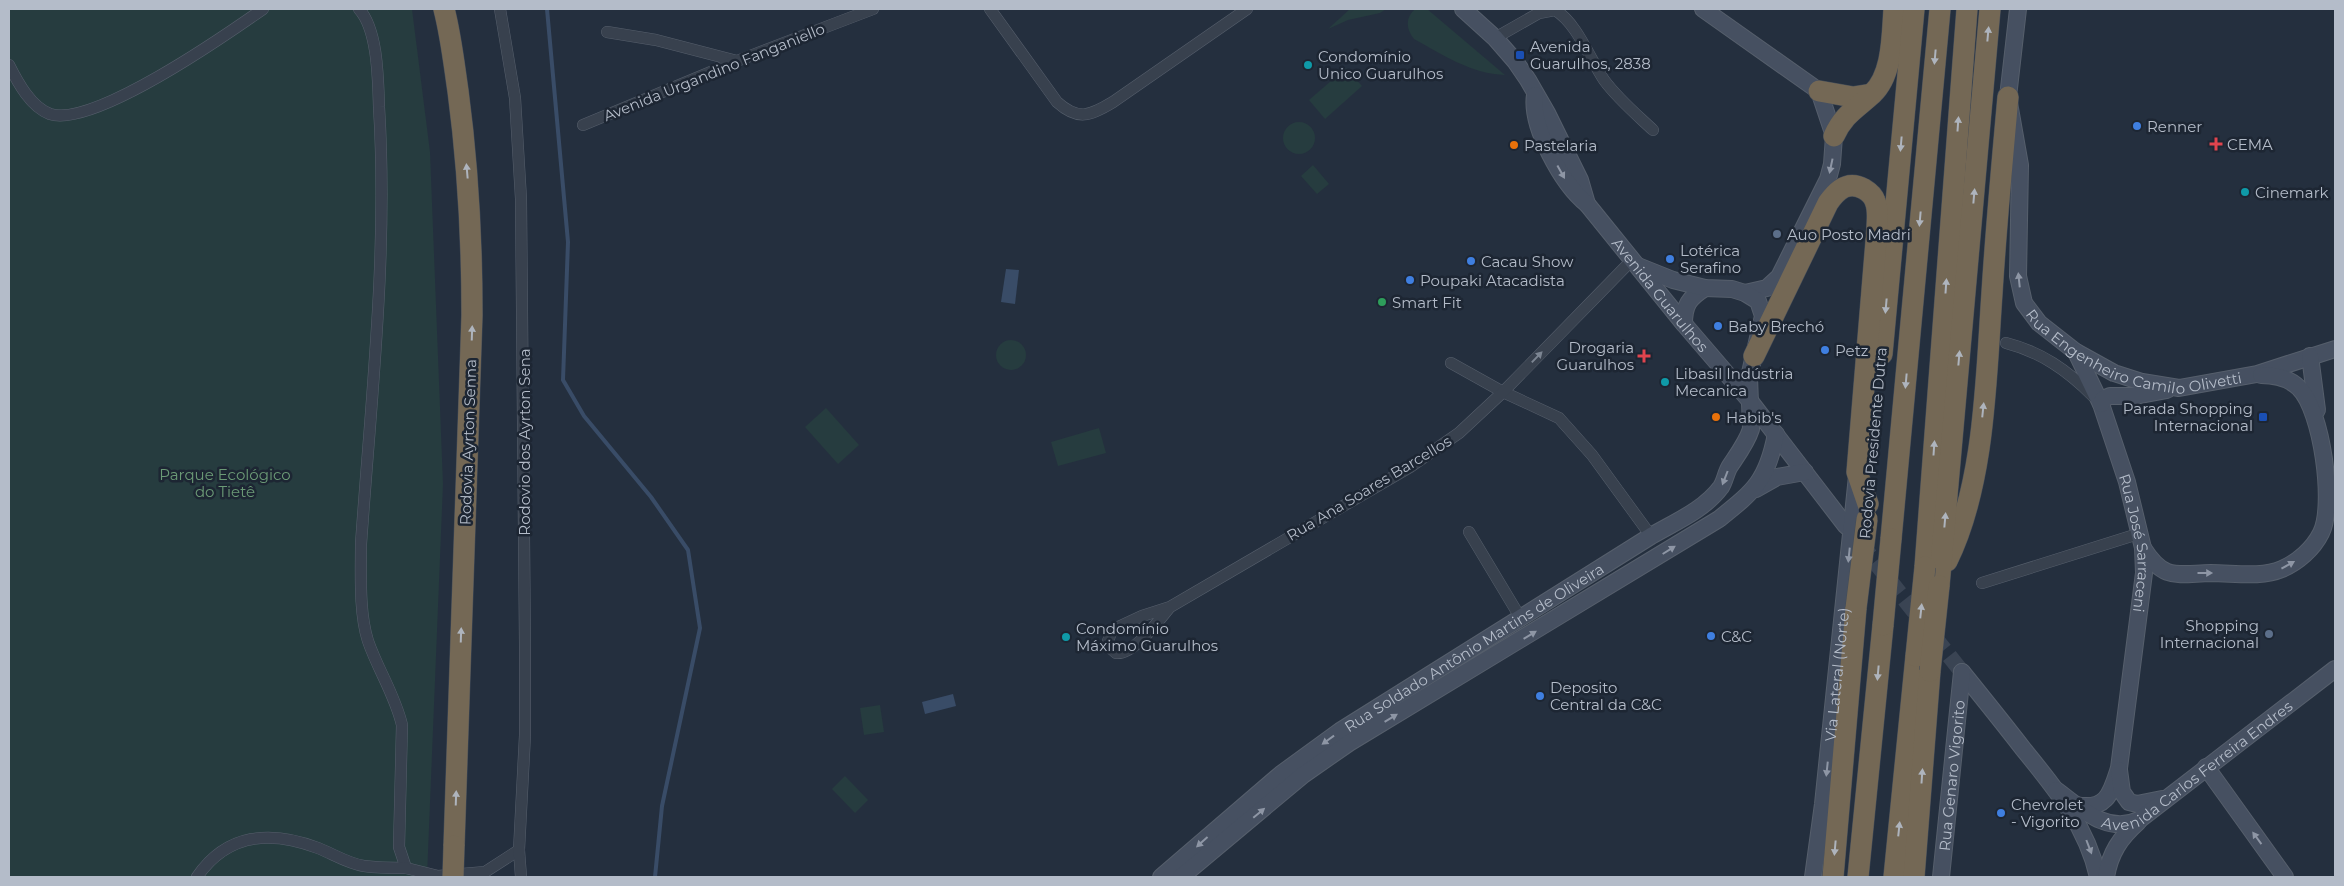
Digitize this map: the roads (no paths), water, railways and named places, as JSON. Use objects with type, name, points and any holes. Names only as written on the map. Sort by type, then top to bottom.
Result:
[{"type":"highway","name":"Rodovia Ayrton Senna","points":[[444,9],[449,28],[465,144],[472,242],[472,315],[453,877]]},
{"type":"highway","points":[[1834,136],[1848,113],[1872,94],[1884,75],[1894,9]]},
{"type":"highway","name":"Rodovia Presidente Dutra","points":[[1833,877],[1856,608],[1867,512],[1914,9]]},
{"type":"highway","name":"Rodovia Presidente Dutra","points":[[1858,877],[1940,9]]},
{"type":"highway","points":[[1934,575],[1966,9]]},
{"type":"highway","points":[[1894,877],[1934,575],[1990,9]]},
{"type":"highway","points":[[1819,91],[1853,98],[1872,94]]},
{"type":"highway","points":[[1934,575],[1952,550],[1970,496],[1981,426],[2008,97]]},
{"type":"highway","points":[[1754,356],[1825,208],[1835,193],[1844,186],[1853,185],[1871,194],[1875,199],[1877,209],[1857,472],[1867,512]]},
{"type":"highway","points":[[1914,877],[1923,663]]},
{"type":"highway","points":[[1849,877],[1862,775],[1869,765]]},
{"type":"street","points":[[9,66],[27,95],[40,109],[52,114],[73,115],[116,98],[199,54],[263,9]]},
{"type":"street","name":"Rodovio dos Ayrton Sena","points":[[500,9],[514,98],[521,208],[525,666],[519,850],[521,877]]},
{"type":"street","name":"Avenida Urgandino Fanganiello","points":[[583,125],[737,61],[873,9]]},
{"type":"street","points":[[990,9],[1057,102],[1066,110],[1085,115],[1097,111],[1112,102],[1247,9]]},
{"type":"street","name":"Avenida Guarulhos","points":[[1463,9],[1495,38],[1515,61],[1547,113],[1580,180],[1586,204],[1750,401],[1846,526]]},
{"type":"street","points":[[1636,262],[1674,280],[1705,288],[1745,293],[1767,288],[1784,269],[1828,179],[1832,164],[1834,136],[1819,91],[1703,9]]},
{"type":"street","name":"Rua Engenheiro Camilo Olivetti","points":[[2018,9],[2008,97],[2020,165],[2018,276],[2024,304],[2034,317],[2054,336],[2076,352],[2124,377],[2179,388],[2257,374],[2310,356],[2335,350]]},
{"type":"street","points":[[360,10],[369,28],[376,61],[383,208],[361,544],[361,584],[367,639],[397,706],[402,724],[399,847],[406,868]]},
{"type":"street","points":[[1495,38],[1539,13],[1555,10],[1567,19],[1604,80],[1617,96],[1653,130]]},
{"type":"street","points":[[606,32],[656,40],[737,61]]},
{"type":"street","name":"Rua Ana Soares Barcellos","points":[[1170,607],[1435,451],[1459,433],[1503,392],[1636,262]]},
{"type":"street","points":[[1684,324],[1685,307],[1692,297],[1705,288]]},
{"type":"street","name":"Rua Soldado Antônio Martins de Oliveira","points":[[1161,877],[1281,774],[1340,731],[1520,617],[1706,503],[1722,486],[1728,470],[1749,436],[1752,420],[1749,377],[1763,316],[1758,301],[1745,293]]},
{"type":"street","points":[[2006,343],[2028,349],[2055,363],[2079,381],[2101,404],[2105,398],[2110,396],[2145,394],[2179,388]]},
{"type":"street","name":"Rua José Sarraceni","points":[[2076,352],[2101,404],[2127,482],[2142,540],[2144,573],[2119,768],[2112,787],[2103,802],[2090,807],[2076,805]]},
{"type":"street","points":[[2140,598],[2153,583],[2170,574],[2265,573],[2290,565],[2308,551],[2321,534],[2326,513],[2326,487],[2310,356]]},
{"type":"street","points":[[1451,363],[1503,392],[1559,418],[1592,456],[1651,536]]},
{"type":"street","points":[[2257,374],[2284,378],[2299,388],[2310,403],[2320,429]]},
{"type":"street","name":"Rua Soldado Antônio Martins de Oliveira","points":[[1181,877],[1303,776],[1349,743],[1718,519],[1754,490],[1768,466],[1776,434]]},
{"type":"street","points":[[1754,490],[1777,477],[1805,472]]},
{"type":"street","name":"Via Lateral (Norte)","points":[[1813,877],[1823,804],[1857,472]]},
{"type":"street","points":[[1706,503],[1718,519]]},
{"type":"street","points":[[1469,532],[1520,617]]},
{"type":"street","points":[[1982,583],[2142,540],[2154,565],[2170,574]]},
{"type":"street","points":[[1579,581],[1590,598]]},
{"type":"street","points":[[1170,607],[1150,631],[1128,651],[1116,652],[1108,647],[1112,630],[1142,616],[1170,607]]},
{"type":"street","name":"Avenida Carlos Ferreira Endres","points":[[2056,790],[2094,817],[2109,824],[2126,825],[2139,820],[2335,669]]},
{"type":"street","name":"Rua Genaro Vigorito","points":[[1941,877],[1962,672],[2056,790]]},
{"type":"street","points":[[2206,767],[2285,877]]},
{"type":"street","name":"Rua José Sarraceni","points":[[2119,768],[2122,792],[2129,802],[2137,804],[2148,803],[2168,797]]},
{"type":"street","points":[[2056,790],[2084,835],[2098,877]]},
{"type":"street","points":[[2106,877],[2113,851],[2122,837],[2139,820]]},
{"type":"street","points":[[197,877],[206,863],[217,854],[240,843],[265,836],[284,837],[363,866],[406,868],[438,876],[485,872],[519,850]]},
{"type":"street","points":[[397,877],[406,868]]},
{"type":"water","points":[[1006,269],[1019,270],[1015,304],[1001,302]]},
{"type":"water","points":[[953,694],[956,706],[925,714],[922,702]]},
{"type":"waterway","points":[[547,9],[568,242],[563,380],[584,416],[651,497],[688,550],[700,628],[662,806],[655,877]]},
{"type":"tunnel","points":[[1860,543],[1962,672]]},
{"type":"place","name":"Avenida Guarulhos, 2838","points":[[1520,55]]},
{"type":"place","name":"Condomínio Unico Guarulhos","points":[[1308,65]]},
{"type":"place","name":"Renner","points":[[2137,126]]},
{"type":"place","name":"CEMA","points":[[2216,144]]},
{"type":"place","name":"Pastelaria","points":[[1514,145]]},
{"type":"place","name":"Cinemark","points":[[2245,192]]},
{"type":"place","name":"Auo Posto Madri","points":[[1777,234]]},
{"type":"place","name":"Lotérica Serafino","points":[[1670,259]]},
{"type":"place","name":"Cacau Show","points":[[1471,261]]},
{"type":"place","name":"Poupaki Atacadista","points":[[1410,280]]},
{"type":"place","name":"Smart Fit","points":[[1382,302]]},
{"type":"place","name":"Baby Brechó","points":[[1718,326]]},
{"type":"place","name":"Petz","points":[[1825,350]]},
{"type":"place","name":"Drogaria Guarulhos","points":[[1644,356]]},
{"type":"place","name":"Libasil Indústria Mecanica","points":[[1665,382]]},
{"type":"place","name":"Habib's","points":[[1716,417]]},
{"type":"place","name":"Parada Shopping Internacional","points":[[2263,417]]},
{"type":"place","name":"Shopping Internacional","points":[[2269,634]]},
{"type":"place","name":"C&C","points":[[1711,636]]},
{"type":"place","name":"Condomínio Máximo Guarulhos","points":[[1066,637]]},
{"type":"place","name":"Deposito Central da C&C","points":[[1540,696]]},
{"type":"place","name":"Chevrolet - Vigorito","points":[[2001,813]]},
{"type":"park label","name":"Parque Ecológico do Tietê","points":[[225,482]]}]
